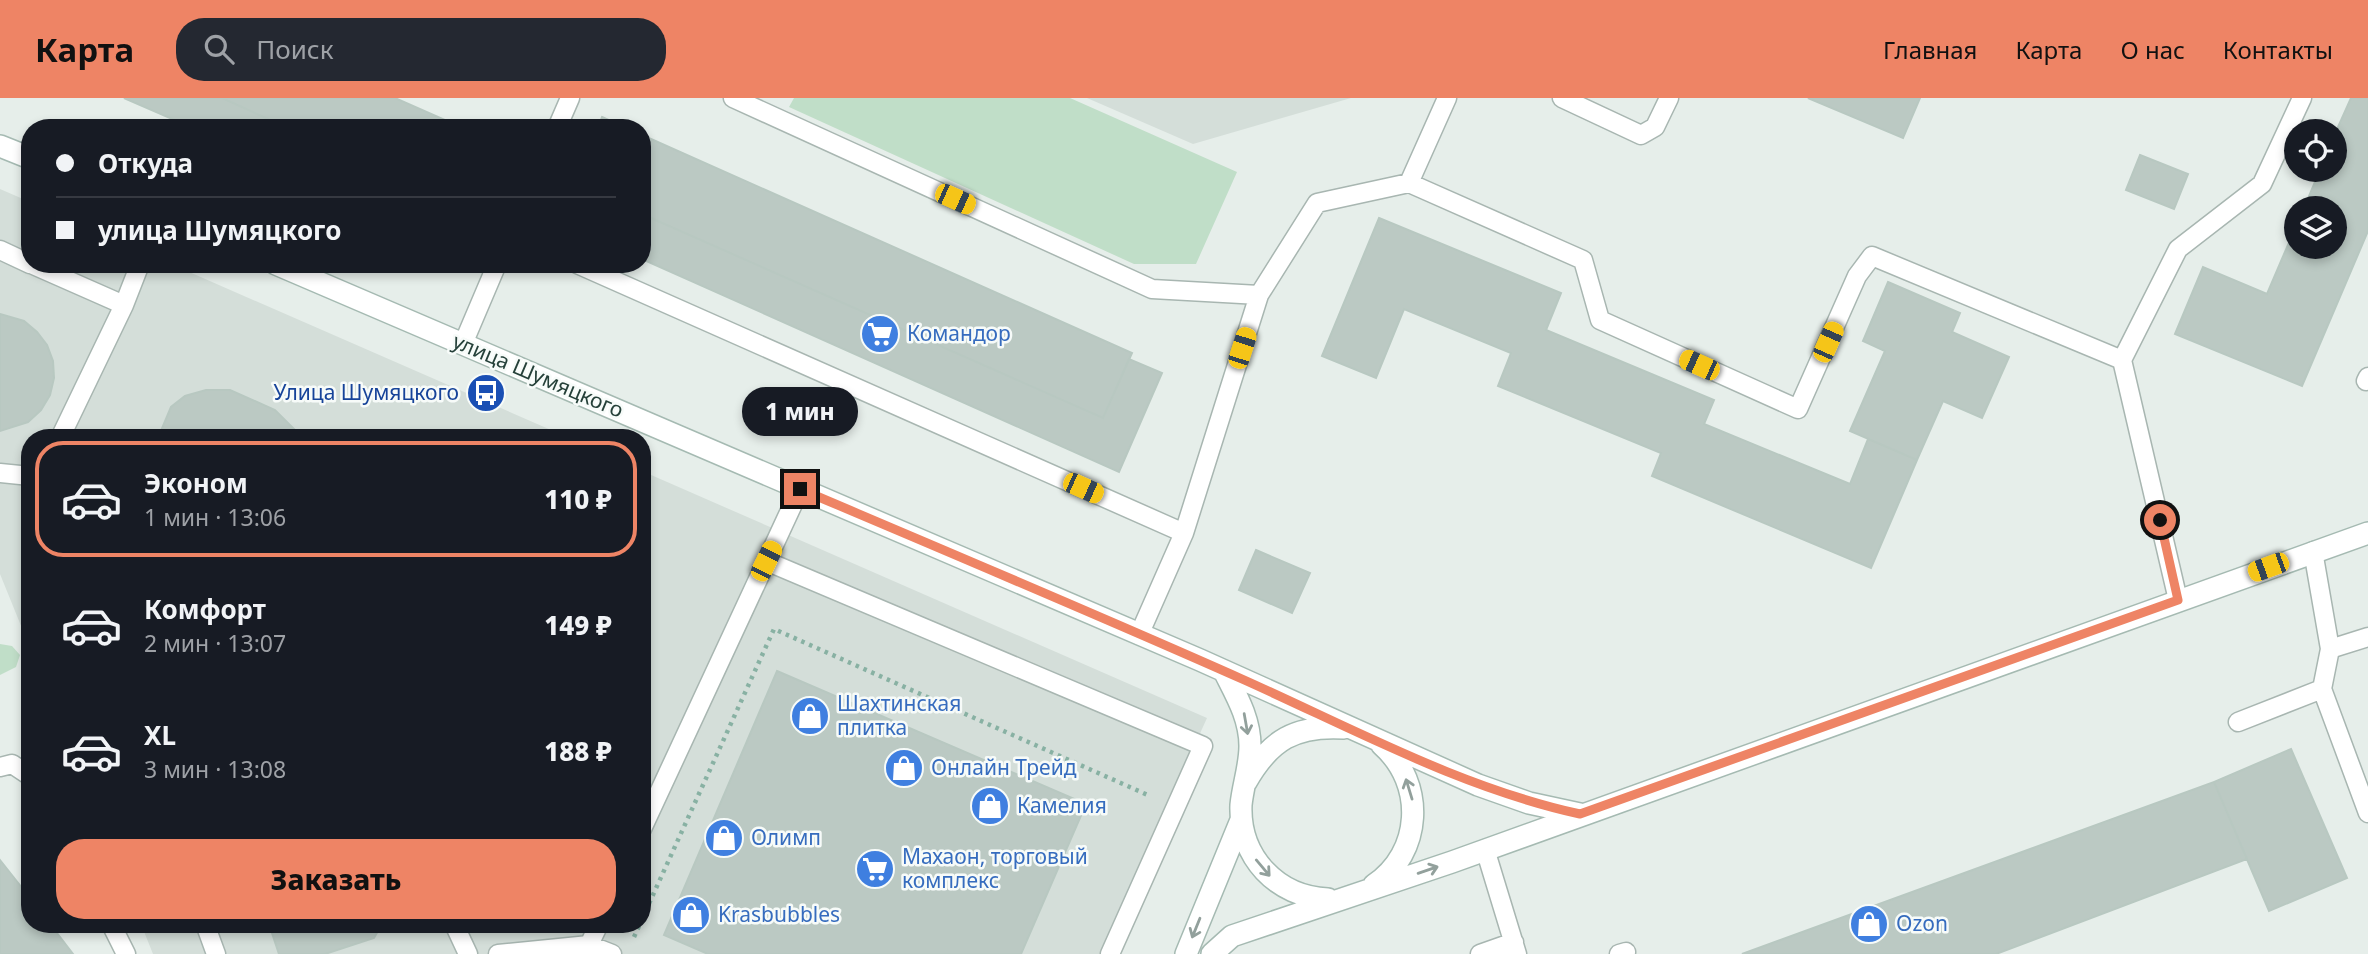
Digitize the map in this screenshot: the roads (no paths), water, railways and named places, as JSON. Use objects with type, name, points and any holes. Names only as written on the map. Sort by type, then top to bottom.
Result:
[{"type":"street","points":[[0,146],[21,154]]},
{"type":"street","name":"улица Шумяцкого","points":[[297,273],[1372,737]]},
{"type":"street","points":[[1212,954],[1232,936],[1364,892],[2368,533]]},
{"type":"street","points":[[1186,954],[1241,820],[1250,745],[1243,709],[1224,671]]},
{"type":"street","points":[[1246,782],[1258,761],[1275,744],[1296,732],[1320,727],[1344,728],[1372,737],[1478,785],[1529,803],[1580,814]]},
{"type":"street","points":[[1364,892],[1386,877],[1404,855],[1413,829],[1413,801],[1405,775],[1389,752],[1372,737]]},
{"type":"street","points":[[1241,820],[1247,846],[1262,870],[1284,888],[1310,898],[1338,900]]},
{"type":"lane","points":[[561,119],[570,98]]},
{"type":"lane","points":[[733,98],[1152,289],[1259,295]]},
{"type":"lane","points":[[1409,183],[1447,98]]},
{"type":"lane","points":[[1562,98],[1641,135],[1656,127],[1669,98]]},
{"type":"lane","points":[[2178,600],[2122,360],[2178,249],[2262,184],[2302,98]]},
{"type":"lane","points":[[1139,635],[1184,533],[1259,295],[1317,203],[1409,183],[1583,260],[1600,320],[1798,409],[1857,276],[1872,256],[2122,360]]},
{"type":"lane","points":[[0,250],[21,259]]},
{"type":"lane","points":[[51,273],[124,305]]},
{"type":"lane","points":[[64,429],[136,273]]},
{"type":"lane","points":[[463,344],[494,273]]},
{"type":"lane","points":[[597,273],[1184,533]]},
{"type":"lane","points":[[0,473],[21,475]]},
{"type":"lane","points":[[651,810],[800,489]]},
{"type":"lane","points":[[2313,551],[2330,649],[2322,690],[2368,813]]},
{"type":"lane","points":[[766,561],[1203,746],[1110,954]]},
{"type":"lane","points":[[2330,649],[2368,638]]},
{"type":"lane","points":[[2238,722],[2322,690]]},
{"type":"lane","points":[[0,766],[12,764],[21,770]]},
{"type":"lane","points":[[1480,954],[1516,948],[1485,849]]},
{"type":"lane","points":[[116,933],[126,954]]},
{"type":"lane","points":[[208,933],[216,954]]},
{"type":"lane","points":[[458,933],[468,954]]},
{"type":"lane","points":[[589,945],[595,933]]},
{"type":"lane","points":[[498,954],[589,945],[612,954]]},
{"type":"place","name":"Командор","points":[[880,334]]},
{"type":"place","name":"Улица Шумяцкого","points":[[486,393]]},
{"type":"place","name":"Шахтинская плитка","points":[[810,716]]},
{"type":"place","name":"Онлайн Трейд","points":[[904,768]]},
{"type":"place","name":"Камелия","points":[[990,806]]},
{"type":"place","name":"Олимп","points":[[724,838]]},
{"type":"place","name":"Махаон, торговый комплекс","points":[[875,869]]},
{"type":"place","name":"Krasbubbles","points":[[691,915]]},
{"type":"place","name":"Ozon","points":[[1869,924]]}]
